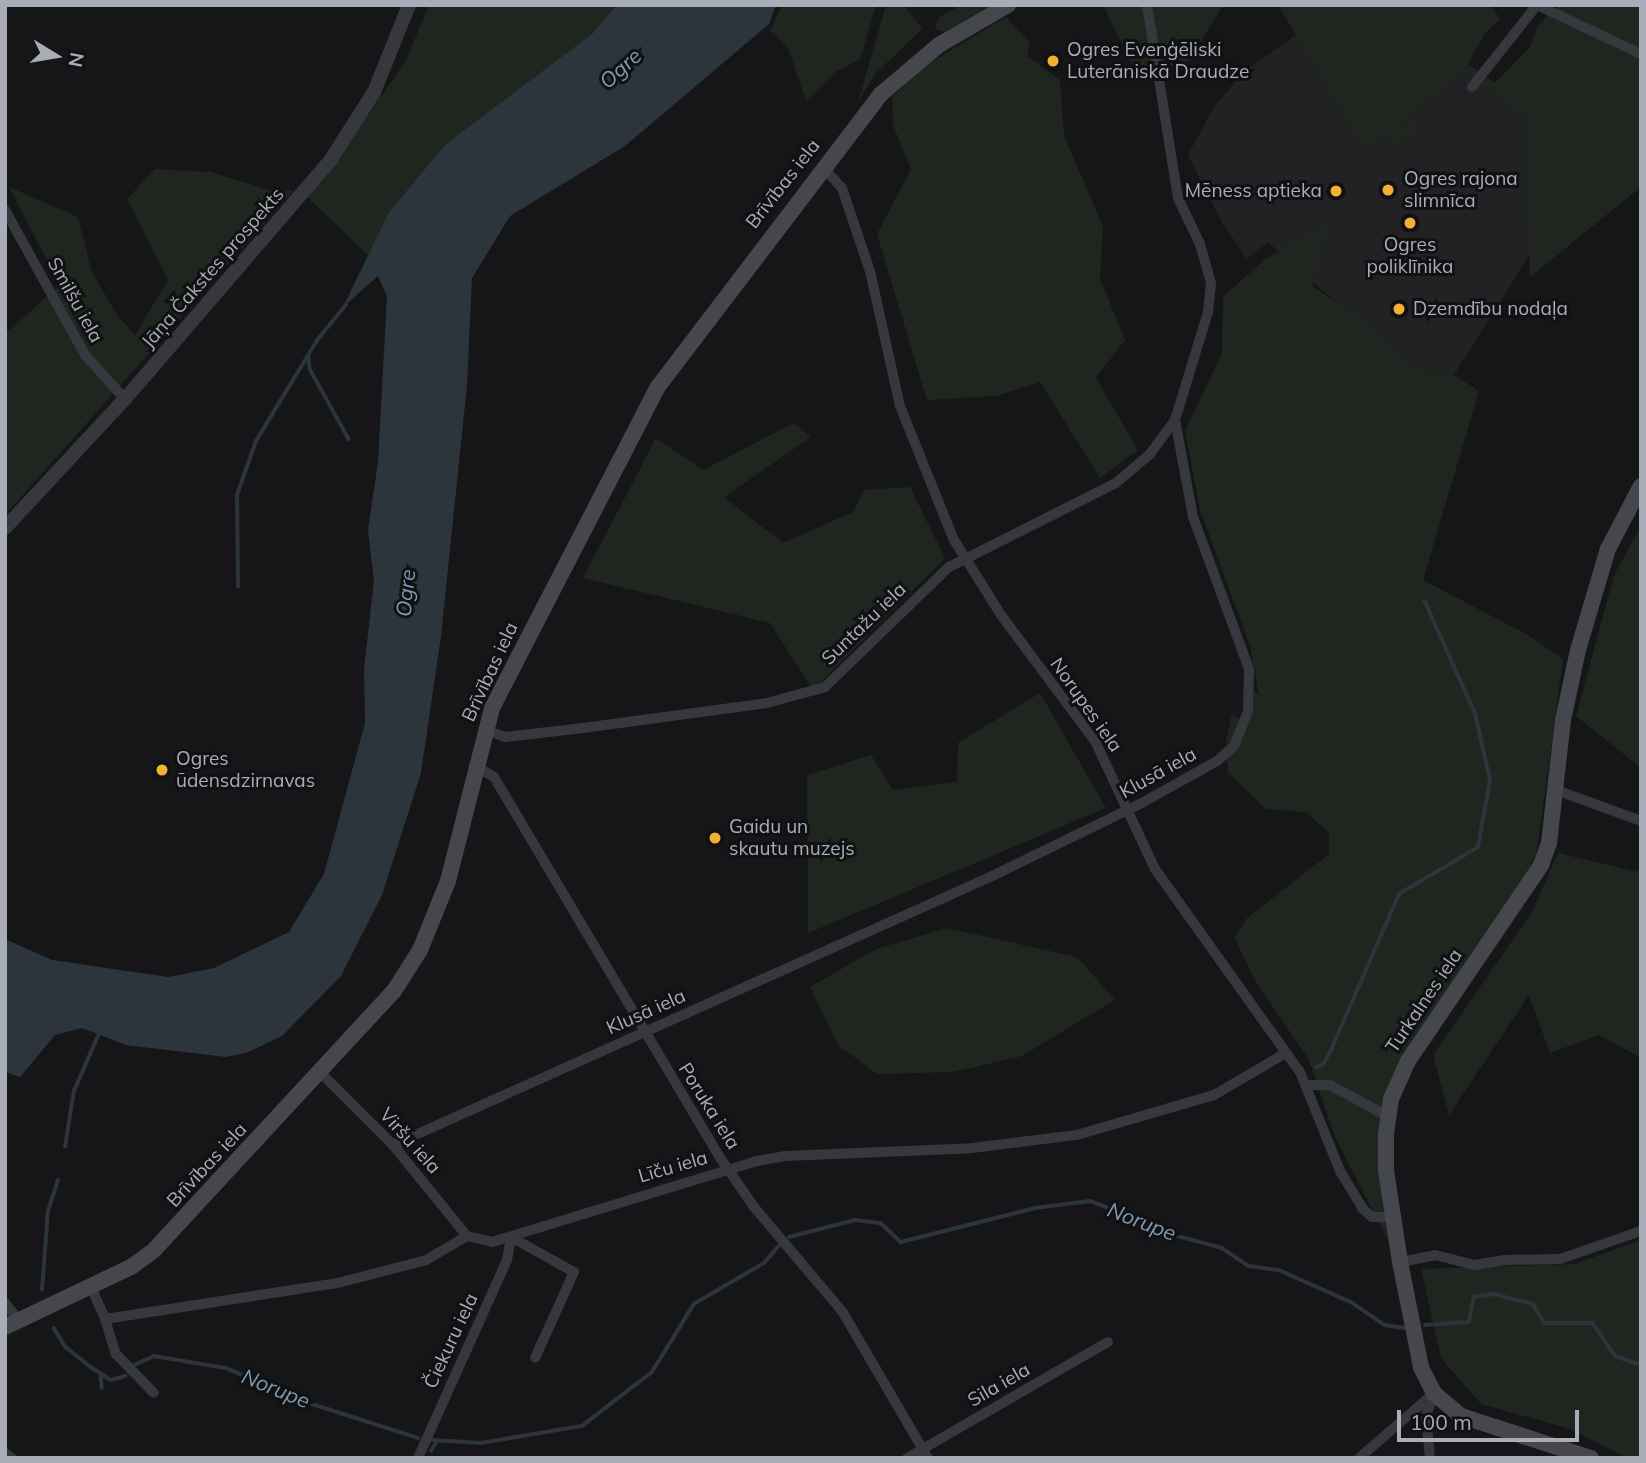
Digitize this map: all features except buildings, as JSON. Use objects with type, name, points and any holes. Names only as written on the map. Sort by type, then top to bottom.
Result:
[{"type":"main road","name":"Brīvības iela","points":[[12,1323],[131,1267],[176,1230],[372,1019],[420,950],[448,881],[474,765],[485,730],[657,388],[874,101],[913,64],[1008,5]]},
{"type":"main road","name":"Turkalnes iela","points":[[1591,1458],[1461,1416],[1434,1393],[1421,1367],[1392,1217],[1386,1170],[1387,1116],[1408,1060],[1541,865],[1556,790],[1563,720],[1584,625],[1608,549],[1641,486]]},
{"type":"street","name":"Jāņa Čakstes prospekts","points":[[5,528],[125,399],[352,130],[374,92],[409,5]]},
{"type":"street","name":"Klusā iela","points":[[393,1145],[1129,810],[1228,752],[1244,729],[1251,690],[1249,669],[1193,517],[1175,420],[1208,312],[1211,283],[1200,244],[1178,198],[1147,5]]},
{"type":"street","points":[[1523,5],[1531,5]]},
{"type":"street","points":[[1472,87],[1537,5],[1641,54]]},
{"type":"street","name":"Norupes iela","points":[[823,167],[842,188],[870,271],[900,406],[965,556],[1001,615],[1095,741],[1155,869],[1307,1085],[1335,1160],[1363,1209],[1372,1217],[1392,1217]]},
{"type":"street","name":"Smilšu iela","points":[[5,210],[85,355],[125,399]]},
{"type":"street","name":"Suntažu iela","points":[[485,730],[505,737],[583,728],[767,703],[825,687],[937,577],[965,556],[1116,483],[1150,454],[1175,420]]},
{"type":"street","name":"Poruka iela","points":[[474,765],[494,777],[642,1032],[728,1168],[754,1207],[842,1311],[926,1453]]},
{"type":"street","points":[[1556,790],[1641,821]]},
{"type":"street","name":"Līču iela","points":[[467,1236],[492,1242],[728,1168],[786,1156],[972,1148],[1077,1135],[1214,1095],[1286,1053]]},
{"type":"street","name":"Viršu iela","points":[[321,1073],[393,1145],[467,1236]]},
{"type":"street","points":[[1307,1085],[1330,1085],[1387,1116]]},
{"type":"street","points":[[1400,1262],[1435,1255],[1474,1265],[1504,1260],[1560,1259],[1641,1231]]},
{"type":"street","points":[[105,1320],[338,1283],[426,1260],[467,1236]]},
{"type":"street","points":[[511,1237],[574,1272],[535,1358]]},
{"type":"street","name":"Čiekuru iela","points":[[421,1457],[507,1260],[511,1237]]},
{"type":"street","points":[[91,1287],[116,1354],[153,1393]]},
{"type":"street","points":[[5,1303],[12,1323]]},
{"type":"street","name":"Sila iela","points":[[907,1458],[926,1453],[1108,1342]]},
{"type":"street","points":[[1359,1458],[1434,1393]]},
{"type":"street","points":[[1430,1458],[1426,1416],[1434,1393]]},
{"type":"street","points":[[5,1453],[12,1458]]},
{"type":"shaded area","points":[[429,5],[617,5],[592,34],[389,212],[368,255],[303,193],[374,92],[382,95],[405,62]]},
{"type":"shaded area","points":[[782,5],[876,5],[860,60],[836,71],[806,101],[788,48],[770,31]]},
{"type":"shaded area","points":[[886,5],[904,5],[922,29],[876,73],[858,102]]},
{"type":"shaded area","points":[[961,5],[990,5],[945,32],[937,30],[935,25],[941,16]]},
{"type":"shaded area","points":[[1103,5],[1223,5],[1190,60],[1139,78]]},
{"type":"shaded area","points":[[1278,5],[1489,5],[1501,19],[1485,33],[1468,64],[1495,83],[1530,47],[1538,25],[1559,5],[1641,5],[1641,187],[1530,277],[1528,119],[1464,72],[1366,153]]},
{"type":"shaded area","points":[[1006,17],[1030,42],[1027,56],[1060,80],[1064,136],[1103,226],[1100,279],[1125,340],[1096,378],[1138,450],[1100,478],[1040,382],[996,396],[927,400],[877,234],[911,169],[893,125],[892,97],[926,65]]},
{"type":"shaded area","name":"Ogres rajona slimnīca","points":[[1296,35],[1366,153],[1464,72],[1528,119],[1593,153],[1454,375],[1409,367],[1268,242],[1247,259],[1223,224],[1188,155],[1214,107],[1246,70]]},
{"type":"shaded area","points":[[1409,119],[1417,128],[1395,147],[1387,138]]},
{"type":"shaded area","points":[[155,169],[211,172],[272,191],[294,190],[5,515],[5,334],[60,285],[9,187],[78,217],[92,272],[117,315],[135,335],[168,280],[127,199]]},
{"type":"shaded area","points":[[1329,222],[1312,286],[1358,317],[1409,367],[1454,375],[1479,391],[1423,580],[1528,635],[1563,659],[1537,851],[1514,904],[1392,1084],[1394,1252],[1335,1137],[1309,1060],[1254,979],[1235,938],[1247,918],[1329,854],[1329,833],[1306,812],[1266,809],[1228,772],[1226,740],[1232,714],[1244,723],[1251,690],[1259,695],[1250,646],[1200,510],[1185,431],[1222,353],[1223,297],[1265,259]]},
{"type":"shaded area","points":[[794,423],[811,437],[724,497],[783,543],[853,512],[864,490],[910,487],[945,558],[813,690],[770,623],[583,578],[656,438],[703,470]]},
{"type":"shaded area","points":[[1641,526],[1641,768],[1576,716],[1614,575]]},
{"type":"shaded area","points":[[1040,693],[1106,808],[808,933],[807,775],[871,755],[893,790],[957,782],[958,743]]},
{"type":"shaded area","points":[[1558,853],[1638,872],[1641,865],[1641,1058],[1599,1035],[1550,1053],[1529,995],[1449,1115],[1433,1055],[1532,912]]},
{"type":"shaded area","points":[[947,928],[1077,957],[1115,1000],[1022,1056],[953,1072],[877,1074],[838,1045],[810,987],[876,949]]},
{"type":"shaded area","points":[[1641,1240],[1641,1458],[1627,1458],[1570,1429],[1481,1404],[1441,1358],[1421,1269],[1575,1264]]},
{"type":"water","name":"Ogre","points":[[617,5],[776,5],[769,24],[625,146],[510,216],[472,278],[467,385],[441,636],[421,773],[382,895],[341,976],[282,1036],[246,1053],[226,1057],[126,1045],[82,1028],[55,1035],[20,1077],[5,1072],[5,939],[52,960],[168,977],[214,968],[289,932],[324,874],[365,723],[364,669],[374,581],[368,530],[378,462],[387,296],[378,276],[343,307],[389,212],[446,144],[592,34]]},
{"type":"waterway","points":[[238,587],[237,495],[256,441],[318,339],[346,305]]},
{"type":"waterway","points":[[309,357],[310,369],[349,439]]},
{"type":"waterway","points":[[1316,1067],[1323,1065],[1331,1050],[1399,894],[1478,847],[1490,780],[1475,714],[1425,602]]},
{"type":"waterway","name":"Norupe","points":[[65,1147],[74,1091],[101,1029]]},
{"type":"waterway","name":"Norupe","points":[[42,1290],[48,1211],[58,1181]]},
{"type":"waterway","name":"Norupe","points":[[789,1237],[855,1220],[881,1223],[901,1242],[1035,1208],[1090,1201],[1142,1221],[1148,1228],[1222,1248],[1249,1266],[1279,1270],[1351,1302],[1385,1325],[1404,1328]]},
{"type":"waterway","name":"Norupe","points":[[432,1440],[481,1443],[582,1426],[652,1372],[694,1304],[764,1263],[779,1246]]},
{"type":"waterway","name":"Norupe","points":[[1425,1325],[1469,1322],[1474,1297],[1493,1294],[1533,1304],[1545,1323],[1593,1323],[1615,1356],[1641,1365]]},
{"type":"waterway","name":"Norupe","points":[[54,1328],[66,1347],[91,1367],[111,1380],[125,1376]]},
{"type":"waterway","name":"Norupe","points":[[132,1366],[154,1356],[226,1368],[306,1402],[418,1438]]},
{"type":"waterway","points":[[101,1373],[102,1388]]},
{"type":"waterway","points":[[431,1451],[437,1441]]},
{"type":"place","name":"Ogres Evenģēliski Luterāniskā Draudze","points":[[1053,61]]},
{"type":"place","name":"Ogres rajona slimnīca","points":[[1388,190]]},
{"type":"place","name":"Mēness aptieka","points":[[1336,191]]},
{"type":"place","name":"Ogres poliklīnika","points":[[1410,223]]},
{"type":"place","name":"Dzemdību nodaļa","points":[[1399,309]]},
{"type":"place","name":"Ogres ūdensdzirnavas","points":[[162,770]]},
{"type":"place","name":"Gaidu un skautu muzejs","points":[[715,838]]}]
